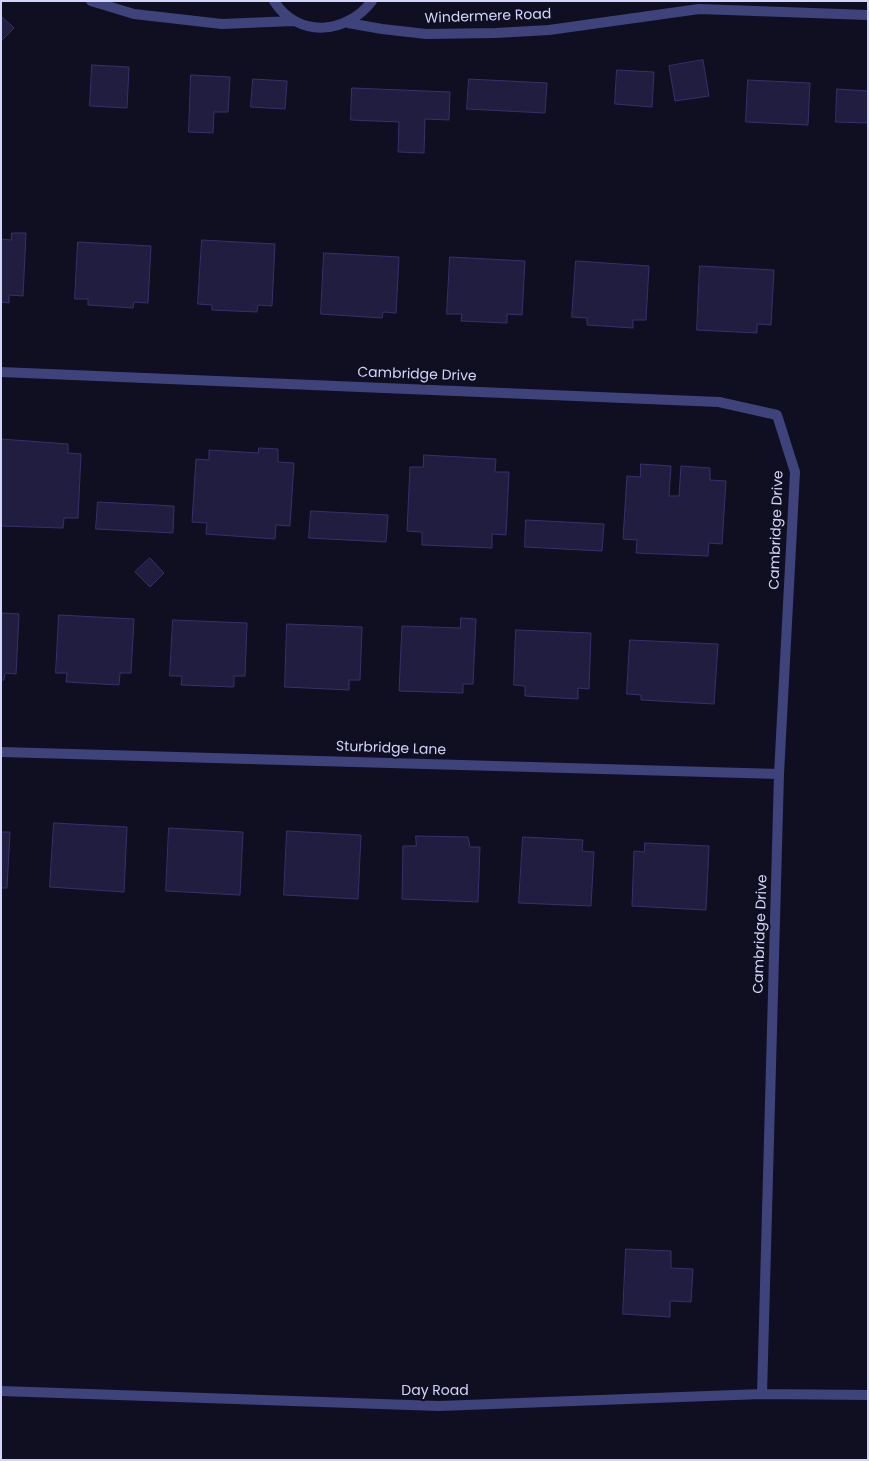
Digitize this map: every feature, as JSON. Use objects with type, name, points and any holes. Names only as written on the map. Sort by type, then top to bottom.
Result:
[{"type":"street","points":[[91,1],[134,14],[222,24],[294,21]]},
{"type":"street","points":[[274,1],[279,9],[294,21],[312,27],[330,28],[348,23],[364,12],[372,1]]},
{"type":"street","name":"Windermere Road","points":[[348,23],[426,34],[496,34],[549,30],[699,8],[868,15]]},
{"type":"street","name":"Cambridge Drive","points":[[1,372],[719,402],[777,415],[795,472],[779,774],[762,1394]]},
{"type":"street","name":"Sturbridge Lane","points":[[1,752],[779,774]]},
{"type":"street","name":"Day Road","points":[[1,1391],[439,1406],[762,1394],[868,1395]]},
{"type":"building","points":[[1,16],[14,28],[1,41]]},
{"type":"building","points":[[703,60],[709,96],[675,101],[669,66]]},
{"type":"building","points":[[92,65],[129,67],[127,108],[90,106]]},
{"type":"building","points":[[617,70],[654,72],[652,107],[615,104]]},
{"type":"building","points":[[191,75],[230,77],[228,112],[214,112],[213,133],[189,132]]},
{"type":"building","points":[[253,79],[287,81],[285,109],[251,107]]},
{"type":"building","points":[[469,79],[547,83],[545,113],[467,109]]},
{"type":"building","points":[[748,80],[810,83],[808,125],[746,122]]},
{"type":"building","points":[[352,88],[450,92],[449,120],[425,119],[424,153],[398,152],[399,122],[351,120]]},
{"type":"building","points":[[837,89],[868,91],[868,123],[836,122]]},
{"type":"building","points":[[12,233],[26,233],[23,296],[9,295],[9,303],[1,302],[1,239],[11,240]]},
{"type":"building","points":[[202,240],[275,244],[272,306],[258,305],[257,312],[212,310],[212,305],[198,304]]},
{"type":"building","points":[[78,242],[151,246],[148,303],[134,302],[133,308],[88,305],[88,299],[75,299]]},
{"type":"building","points":[[324,253],[399,257],[396,313],[383,312],[382,318],[321,314]]},
{"type":"building","points":[[450,257],[525,261],[522,315],[507,314],[507,323],[461,321],[462,314],[447,314]]},
{"type":"building","points":[[576,261],[649,266],[646,320],[633,320],[633,328],[587,325],[587,318],[572,317]]},
{"type":"building","points":[[700,266],[774,270],[771,325],[757,324],[757,333],[697,330]]},
{"type":"building","points":[[1,439],[68,444],[68,453],[81,454],[78,518],[64,518],[63,528],[1,526]]},
{"type":"building","points":[[259,448],[278,449],[278,462],[294,463],[290,526],[276,525],[275,539],[206,534],[207,523],[192,522],[196,459],[209,460],[209,450],[258,453]]},
{"type":"building","points":[[424,455],[496,459],[495,472],[509,472],[506,535],[492,534],[492,548],[422,545],[422,532],[407,531],[410,467],[423,467]]},
{"type":"building","points":[[641,464],[671,466],[669,496],[679,496],[681,466],[710,468],[710,480],[726,481],[722,544],[709,543],[708,556],[636,553],[637,540],[623,539],[627,476],[640,477]]},
{"type":"building","points":[[98,502],[174,506],[173,533],[96,529]]},
{"type":"building","points":[[311,511],[388,515],[386,542],[309,538]]},
{"type":"building","points":[[526,520],[604,524],[602,551],[525,547]]},
{"type":"building","points":[[150,558],[164,573],[150,587],[135,572]]},
{"type":"building","points":[[3,613],[19,614],[16,674],[5,673],[4,680],[1,680],[1,620]]},
{"type":"building","points":[[59,615],[134,619],[131,673],[120,673],[119,685],[66,682],[67,673],[56,673]]},
{"type":"building","points":[[461,618],[476,619],[473,684],[463,684],[463,693],[399,691],[402,626],[460,628]]},
{"type":"building","points":[[173,620],[247,623],[245,676],[234,676],[234,687],[181,685],[182,676],[170,676]]},
{"type":"building","points":[[287,624],[362,627],[360,680],[349,680],[349,690],[285,687]]},
{"type":"building","points":[[516,630],[591,633],[589,689],[578,688],[578,699],[525,696],[525,686],[514,685]]},
{"type":"building","points":[[630,640],[718,644],[714,704],[641,700],[641,695],[627,694]]},
{"type":"building","points":[[54,823],[127,827],[124,892],[50,887]]},
{"type":"building","points":[[169,828],[243,832],[240,895],[166,891]]},
{"type":"building","points":[[287,831],[361,835],[358,899],[284,895]]},
{"type":"building","points":[[1,832],[10,832],[7,888],[1,888]]},
{"type":"building","points":[[416,836],[468,837],[470,847],[480,847],[478,902],[402,899],[403,846],[416,846]]},
{"type":"building","points":[[523,837],[583,840],[582,851],[594,852],[591,906],[519,903]]},
{"type":"building","points":[[645,843],[709,846],[706,910],[632,906],[634,851],[644,852]]},
{"type":"building","points":[[626,1249],[671,1251],[671,1268],[693,1269],[691,1302],[670,1301],[670,1317],[623,1314]]}]
